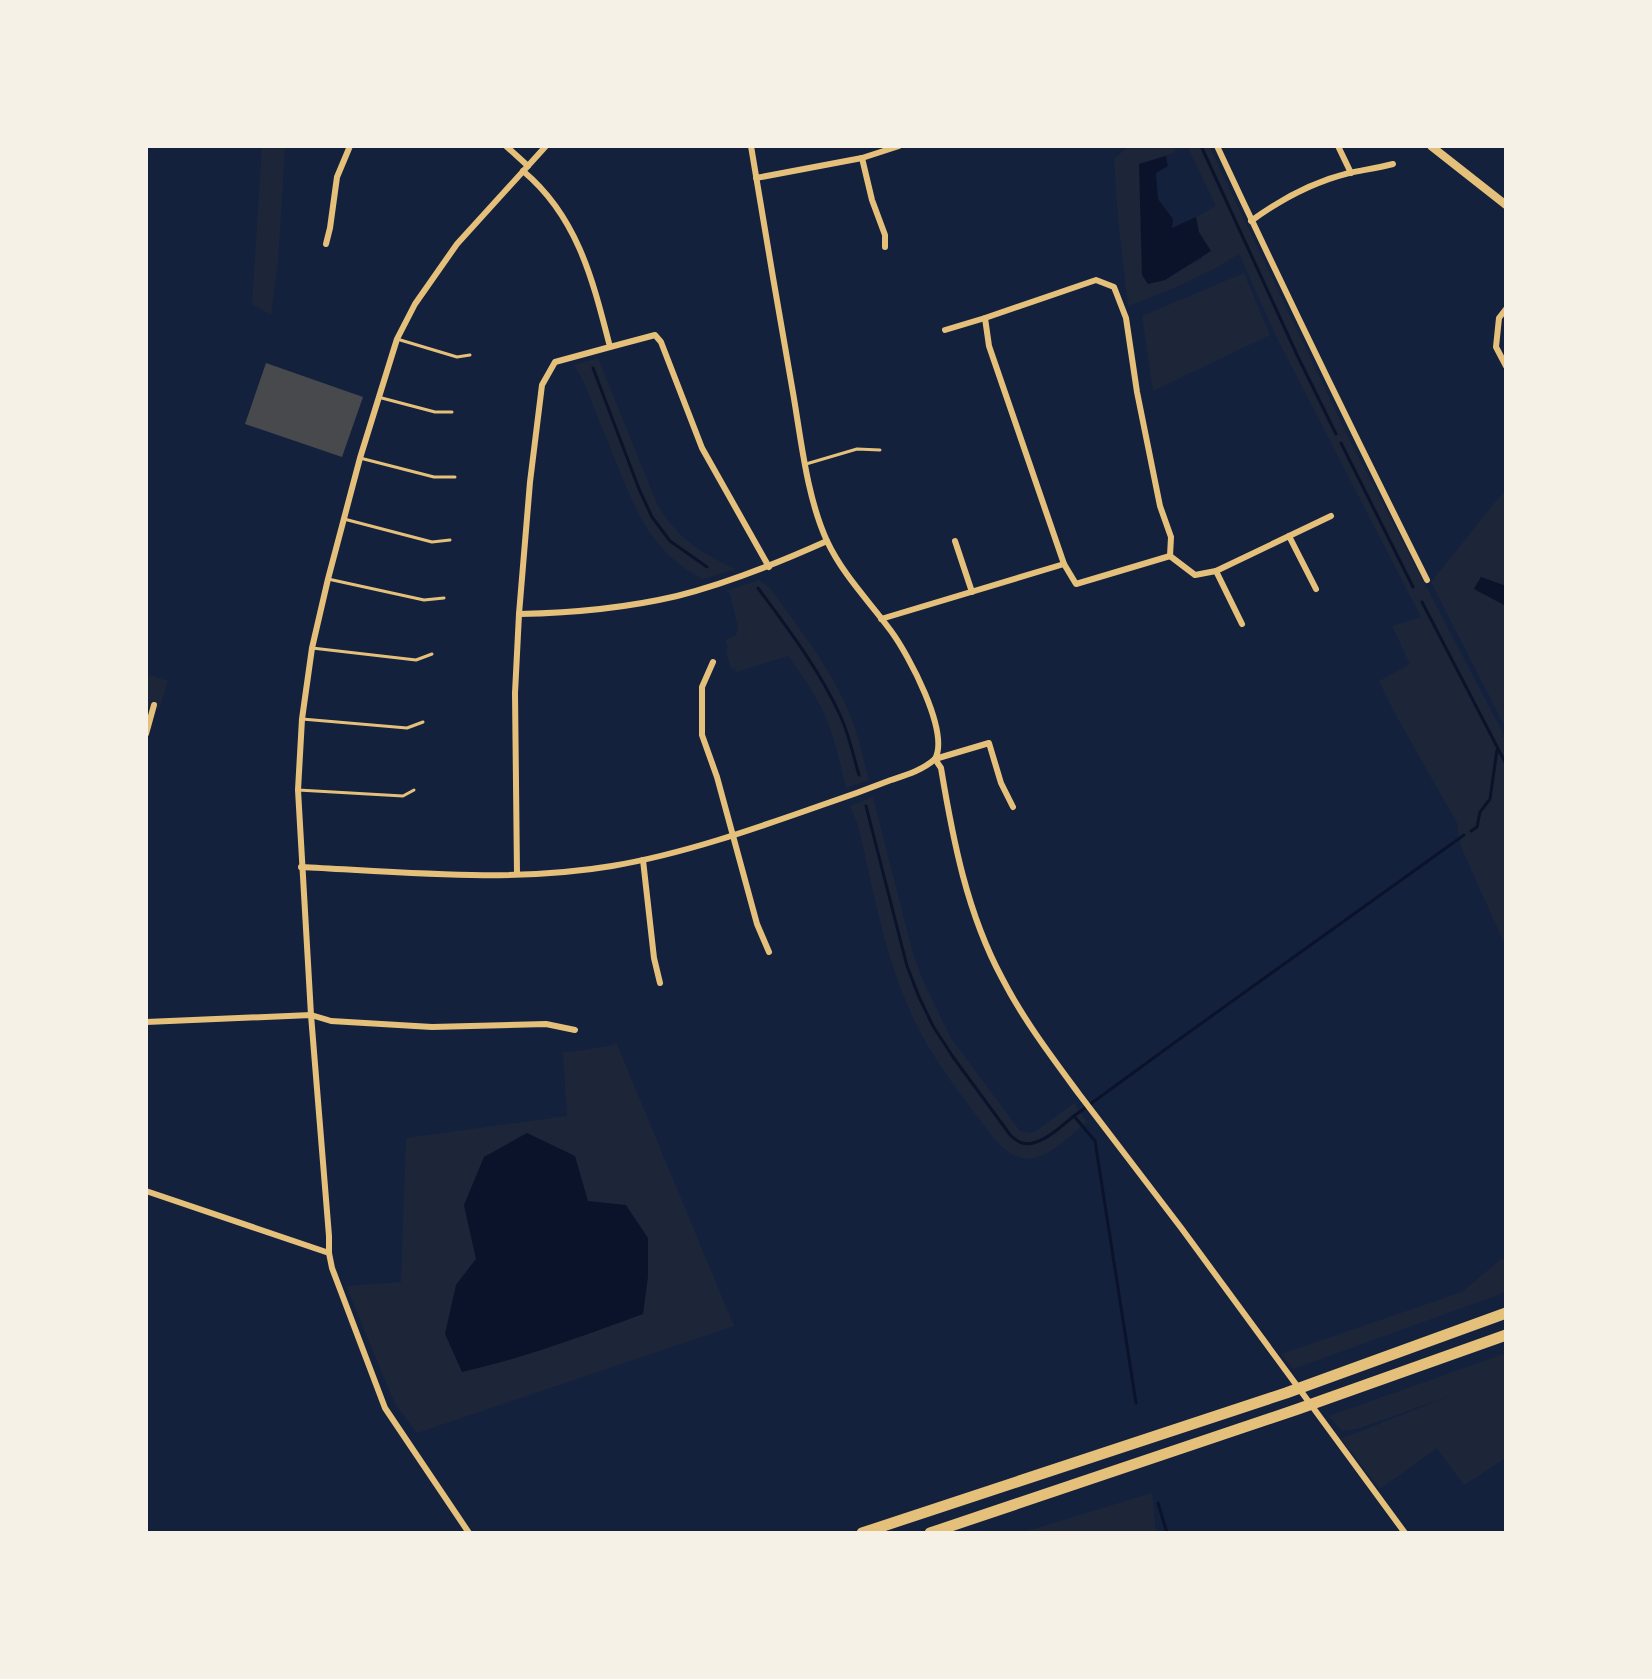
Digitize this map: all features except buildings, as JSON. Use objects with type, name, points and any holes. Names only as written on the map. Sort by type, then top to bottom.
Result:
[{"type":"highway","points":[[862,1533],[1286,1393],[1506,1313]]},
{"type":"highway","points":[[930,1533],[1506,1335]]},
{"type":"street","points":[[326,244],[337,177],[350,146]]},
{"type":"street","points":[[506,146],[554,205],[579,245],[592,278],[610,347]]},
{"type":"street","points":[[469,1533],[385,1408],[341,1296],[329,1253],[298,790],[302,719],[312,648],[360,458],[397,339],[415,304],[457,244],[546,146]]},
{"type":"street","points":[[301,867],[463,875],[517,874],[580,870],[643,860],[732,836],[902,776],[935,759],[939,741],[932,713],[914,670],[892,632],[856,589],[827,541],[819,519],[806,464],[751,146]]},
{"type":"street","points":[[756,178],[862,158],[899,146]]},
{"type":"street","points":[[1217,146],[1352,431],[1427,580]]},
{"type":"street","points":[[1338,146],[1351,173]]},
{"type":"street","points":[[1431,146],[1506,205]]},
{"type":"street","points":[[862,158],[872,200],[885,235],[885,247]]},
{"type":"street","points":[[1251,221],[1273,205],[1306,188],[1351,173],[1393,164]]},
{"type":"street","points":[[945,330],[1096,280],[1114,287],[1126,318],[1160,506],[1171,537],[1170,556]]},
{"type":"street","points":[[1506,309],[1499,318],[1496,347],[1506,366]]},
{"type":"street","points":[[985,318],[989,346],[1064,564],[1076,584],[1170,556]]},
{"type":"street","points":[[517,874],[515,693],[519,614],[542,385],[555,362],[655,335],[661,342],[702,448],[769,567]]},
{"type":"street","points":[[1170,556],[1195,575],[1216,571],[1331,516]]},
{"type":"street","points":[[1289,536],[1316,589]]},
{"type":"street","points":[[519,614],[611,608],[664,598],[729,581],[827,541]]},
{"type":"street","points":[[955,541],[972,592]]},
{"type":"street","points":[[881,619],[1064,564]]},
{"type":"street","points":[[1216,571],[1242,624]]},
{"type":"street","points":[[713,662],[702,687],[702,735],[717,777],[757,924],[769,952]]},
{"type":"street","points":[[146,734],[154,705]]},
{"type":"street","points":[[935,759],[989,743],[1001,783],[1013,807]]},
{"type":"street","points":[[935,759],[941,768],[954,845],[973,908],[1002,978],[1045,1048],[1405,1533]]},
{"type":"street","points":[[643,860],[654,958],[660,983]]},
{"type":"street","points":[[146,1022],[311,1015],[331,1021],[432,1027],[546,1024],[575,1030]]},
{"type":"street","points":[[146,1191],[329,1253]]},
{"type":"lane","points":[[397,339],[457,357],[470,355]]},
{"type":"lane","points":[[378,397],[435,412],[452,412]]},
{"type":"lane","points":[[806,464],[857,449],[880,450]]},
{"type":"lane","points":[[360,458],[434,477],[455,477]]},
{"type":"lane","points":[[344,519],[432,542],[450,540]]},
{"type":"lane","points":[[328,579],[424,600],[444,598]]},
{"type":"lane","points":[[312,648],[416,660],[432,654]]},
{"type":"lane","points":[[302,719],[407,728],[423,722]]},
{"type":"lane","points":[[298,790],[403,796],[414,790]]},
{"type":"shaded area","points":[[262,146],[285,146],[278,262],[271,315],[252,304]]},
{"type":"shaded area","points":[[1129,146],[1173,146],[1176,152],[1139,164],[1187,266],[1202,259],[1196,217],[1216,206],[1187,146],[1209,146],[1350,441],[1506,739],[1506,947],[1461,847],[1457,823],[1379,681],[1410,664],[1392,626],[1421,617],[1277,338],[1239,254],[1172,289],[1128,306],[1114,159]]},
{"type":"shaded area","points":[[1166,156],[1168,166],[1156,173],[1158,199],[1173,219],[1172,228],[1196,217],[1199,232],[1211,251],[1165,280],[1148,284],[1142,275],[1139,164]]},
{"type":"shaded area","points":[[1244,273],[1270,335],[1153,391],[1142,316]]},
{"type":"shaded area","points":[[598,358],[657,504],[690,543],[736,569],[703,579],[670,556],[648,530],[631,498],[574,365]]},
{"type":"shaded area","points":[[1506,489],[1506,586],[1481,577],[1474,588],[1506,606],[1506,719],[1503,723],[1431,582]]},
{"type":"shaded area","points":[[1481,577],[1506,586],[1506,606],[1474,589]]},
{"type":"shaded area","points":[[759,580],[771,589],[843,698],[869,780],[846,788],[825,715],[788,656],[736,672],[735,668],[731,669],[725,640],[736,635],[738,628],[730,593],[726,591]]},
{"type":"shaded area","points":[[146,674],[168,681],[159,710],[146,706]]},
{"type":"shaded area","points":[[873,797],[913,954],[951,1038],[1020,1131],[1036,1131],[1074,1103],[1087,1122],[1044,1155],[1019,1157],[997,1142],[925,1042],[893,968],[858,825],[850,806]]},
{"type":"shaded area","points":[[616,1042],[734,1326],[417,1433],[395,1404],[346,1286],[401,1282],[406,1138],[567,1116],[563,1051],[615,1045]],"holes":[[[484,1157],[588,1201],[648,1238],[648,1276],[643,1314],[456,1285],[476,1259],[464,1205]]]},
{"type":"shaded area","points":[[527,1133],[575,1156],[588,1201],[626,1205],[648,1238],[648,1276],[643,1314],[531,1353],[462,1372],[445,1334],[456,1285],[476,1259],[464,1205],[484,1157]]},
{"type":"shaded area","points":[[1506,1258],[1506,1292],[1293,1369],[1281,1354],[1462,1292]]},
{"type":"shaded area","points":[[1506,1353],[1506,1458],[1464,1485],[1437,1448],[1380,1489],[1341,1439],[1452,1395],[1357,1429],[1342,1431],[1329,1416]]},
{"type":"shaded area","points":[[1152,1493],[1156,1533],[1020,1533]]},
{"type":"waterway","points":[[1201,146],[1336,434]]},
{"type":"waterway","points":[[593,368],[652,517],[670,541],[707,567]]},
{"type":"waterway","points":[[1341,443],[1413,587]]},
{"type":"waterway","points":[[758,588],[832,698],[846,730],[859,775]]},
{"type":"waterway","points":[[1422,602],[1506,764]]},
{"type":"waterway","points":[[1471,831],[1477,827],[1480,812],[1490,799],[1497,750]]},
{"type":"waterway","points":[[866,806],[907,966],[933,1026],[953,1057],[1011,1136],[1019,1142],[1029,1144],[1043,1139],[1074,1116],[1095,1141],[1136,1403]]},
{"type":"waterway","points":[[1074,1116],[1464,835]]},
{"type":"waterway","points":[[1158,1503],[1167,1533]]}]
